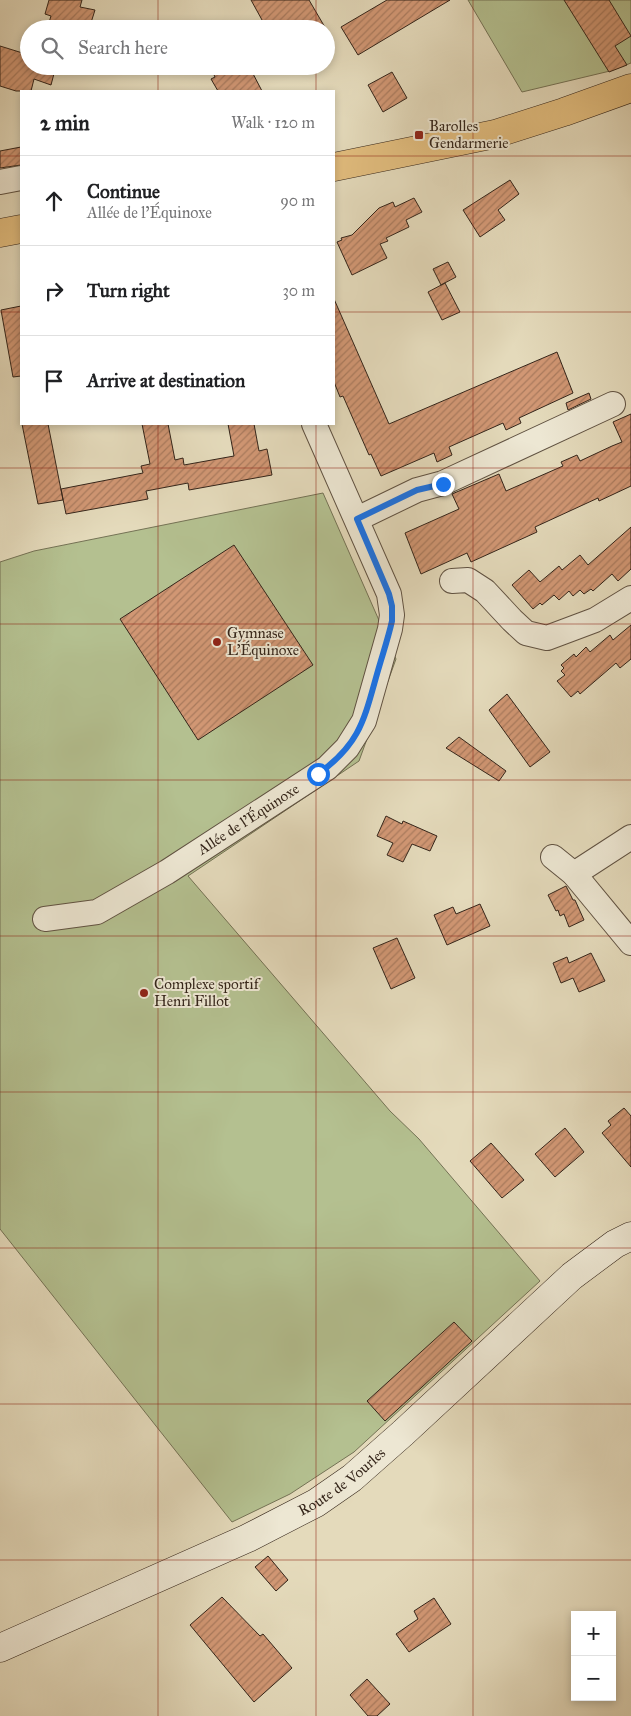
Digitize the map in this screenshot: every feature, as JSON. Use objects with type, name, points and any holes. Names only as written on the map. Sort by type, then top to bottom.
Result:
[{"type":"main road","points":[[335,166],[495,134],[631,88]]},
{"type":"main road","points":[[0,233],[20,229]]},
{"type":"street","points":[[0,182],[20,178]]},
{"type":"street","points":[[357,519],[417,490],[443,484],[613,404]]},
{"type":"street","name":"Allée de l'Équinoxe","points":[[44,919],[97,912],[126,897],[318,774],[334,762],[347,748],[364,721],[390,629],[392,615],[389,594],[314,425]]},
{"type":"street","points":[[452,581],[468,580],[485,591],[526,633],[547,638],[594,620],[631,598]]},
{"type":"street","points":[[574,874],[631,837]]},
{"type":"street","points":[[553,857],[574,874],[631,943]]},
{"type":"street","name":"Route de Vourles","points":[[0,1648],[248,1538],[316,1503],[352,1478],[403,1433],[572,1276],[615,1244],[631,1236]]},
{"type":"green space","points":[[468,0],[631,0],[631,63],[610,71],[522,92]]},
{"type":"green space","name":"Complexe sportif Henri Fillot","points":[[323,493],[396,659],[359,761],[188,876],[390,1111],[419,1139],[540,1281],[354,1452],[290,1494],[232,1522],[0,1229],[0,562],[34,551]]},
{"type":"building","points":[[49,0],[82,0],[80,7],[95,10],[92,20],[50,20],[51,16],[45,14]]},
{"type":"building","points":[[251,0],[309,0],[321,20],[262,20]]},
{"type":"building","points":[[387,0],[450,0],[358,55],[341,27]]},
{"type":"building","points":[[564,0],[609,0],[631,36],[615,46],[627,65],[609,72]]},
{"type":"building","points":[[0,46],[20,52],[20,75],[54,75],[51,85],[34,79],[31,90],[16,91],[0,86]]},
{"type":"building","points":[[392,72],[407,98],[383,112],[368,85]]},
{"type":"building","points":[[214,75],[254,75],[261,90],[217,90],[211,79],[215,77]]},
{"type":"building","points":[[20,147],[20,165],[0,168],[0,151]]},
{"type":"building","points":[[510,180],[519,194],[498,210],[505,220],[480,237],[463,210]]},
{"type":"building","points":[[414,198],[422,212],[406,220],[409,227],[386,238],[388,241],[380,244],[387,258],[352,275],[337,242],[342,240],[341,238],[352,235],[379,208],[393,202],[395,207]]},
{"type":"building","points":[[448,262],[456,277],[441,285],[433,269]]},
{"type":"building","points":[[445,283],[460,312],[442,320],[428,292]]},
{"type":"building","points":[[335,301],[389,424],[557,352],[573,393],[519,418],[521,423],[506,430],[503,423],[449,447],[452,455],[437,462],[434,453],[381,476],[371,454],[369,455],[343,396],[340,397],[335,384]]},
{"type":"building","points":[[20,306],[20,376],[13,377],[1,310]]},
{"type":"building","points":[[589,393],[591,399],[568,410],[566,403]]},
{"type":"building","points":[[631,414],[631,486],[599,501],[598,498],[535,527],[537,532],[471,562],[467,553],[421,574],[405,533],[459,509],[452,494],[499,474],[506,491],[563,466],[561,462],[577,455],[580,461],[622,442],[613,422]]},
{"type":"building","points":[[22,425],[48,425],[63,500],[38,504]]},
{"type":"building","points":[[142,425],[168,425],[175,460],[183,458],[184,465],[234,456],[228,425],[254,425],[259,451],[267,449],[272,475],[189,490],[188,483],[146,491],[148,499],[66,514],[61,489],[143,473],[141,466],[150,464]]},
{"type":"building","points":[[631,527],[631,569],[618,581],[612,574],[593,591],[591,589],[584,594],[580,590],[573,596],[569,591],[559,600],[554,595],[542,605],[540,603],[533,609],[512,585],[529,570],[540,582],[559,566],[562,570],[580,555],[588,565]]},
{"type":"building","name":"Gymnase L'Équinoxe","points":[[234,545],[313,665],[198,740],[120,619]]},
{"type":"building","points":[[631,625],[631,659],[620,668],[616,663],[580,694],[578,691],[571,697],[557,681],[565,675],[561,671],[564,668],[561,665],[574,654],[576,657],[586,647],[590,652],[610,635],[613,640]]},
{"type":"building","points":[[507,694],[550,752],[530,767],[489,710]]},
{"type":"building","points":[[459,737],[506,771],[499,781],[446,748]]},
{"type":"building","points":[[386,816],[402,824],[403,821],[437,836],[430,851],[412,844],[403,862],[387,855],[393,843],[377,836]]},
{"type":"building","points":[[566,886],[584,920],[569,927],[564,914],[560,916],[548,895]]},
{"type":"building","points":[[480,904],[490,926],[447,945],[434,915],[453,907],[456,914]]},
{"type":"building","points":[[397,938],[415,978],[391,989],[373,948]]},
{"type":"building","points":[[591,953],[605,981],[579,992],[573,978],[561,983],[553,963],[567,957],[569,963]]},
{"type":"building","points":[[624,1108],[631,1116],[631,1167],[602,1133],[611,1125],[608,1121]]},
{"type":"building","points":[[565,1128],[584,1152],[555,1177],[535,1154]]},
{"type":"building","points":[[491,1143],[524,1180],[502,1198],[470,1161]]},
{"type":"building","points":[[454,1322],[472,1341],[385,1421],[367,1401]]},
{"type":"building","points":[[268,1556],[288,1580],[276,1591],[255,1567]]},
{"type":"building","points":[[222,1597],[260,1636],[263,1634],[292,1668],[254,1702],[190,1625]]},
{"type":"building","points":[[434,1598],[451,1624],[409,1652],[396,1634],[418,1619],[414,1611]]},
{"type":"building","points":[[367,1679],[390,1704],[377,1716],[368,1716],[350,1695]]},
{"type":"place","name":"Barolles Gendarmerie","points":[[419,135]]},
{"type":"place","name":"Gymnase L'Équinoxe","points":[[217,642]]},
{"type":"place","name":"Complexe sportif Henri Fillot","points":[[144,993]]},
{"type":"route","points":[[318,774],[334,762],[347,748],[364,721],[392,621],[392,606],[389,594],[357,519],[417,490],[443,484]]}]
